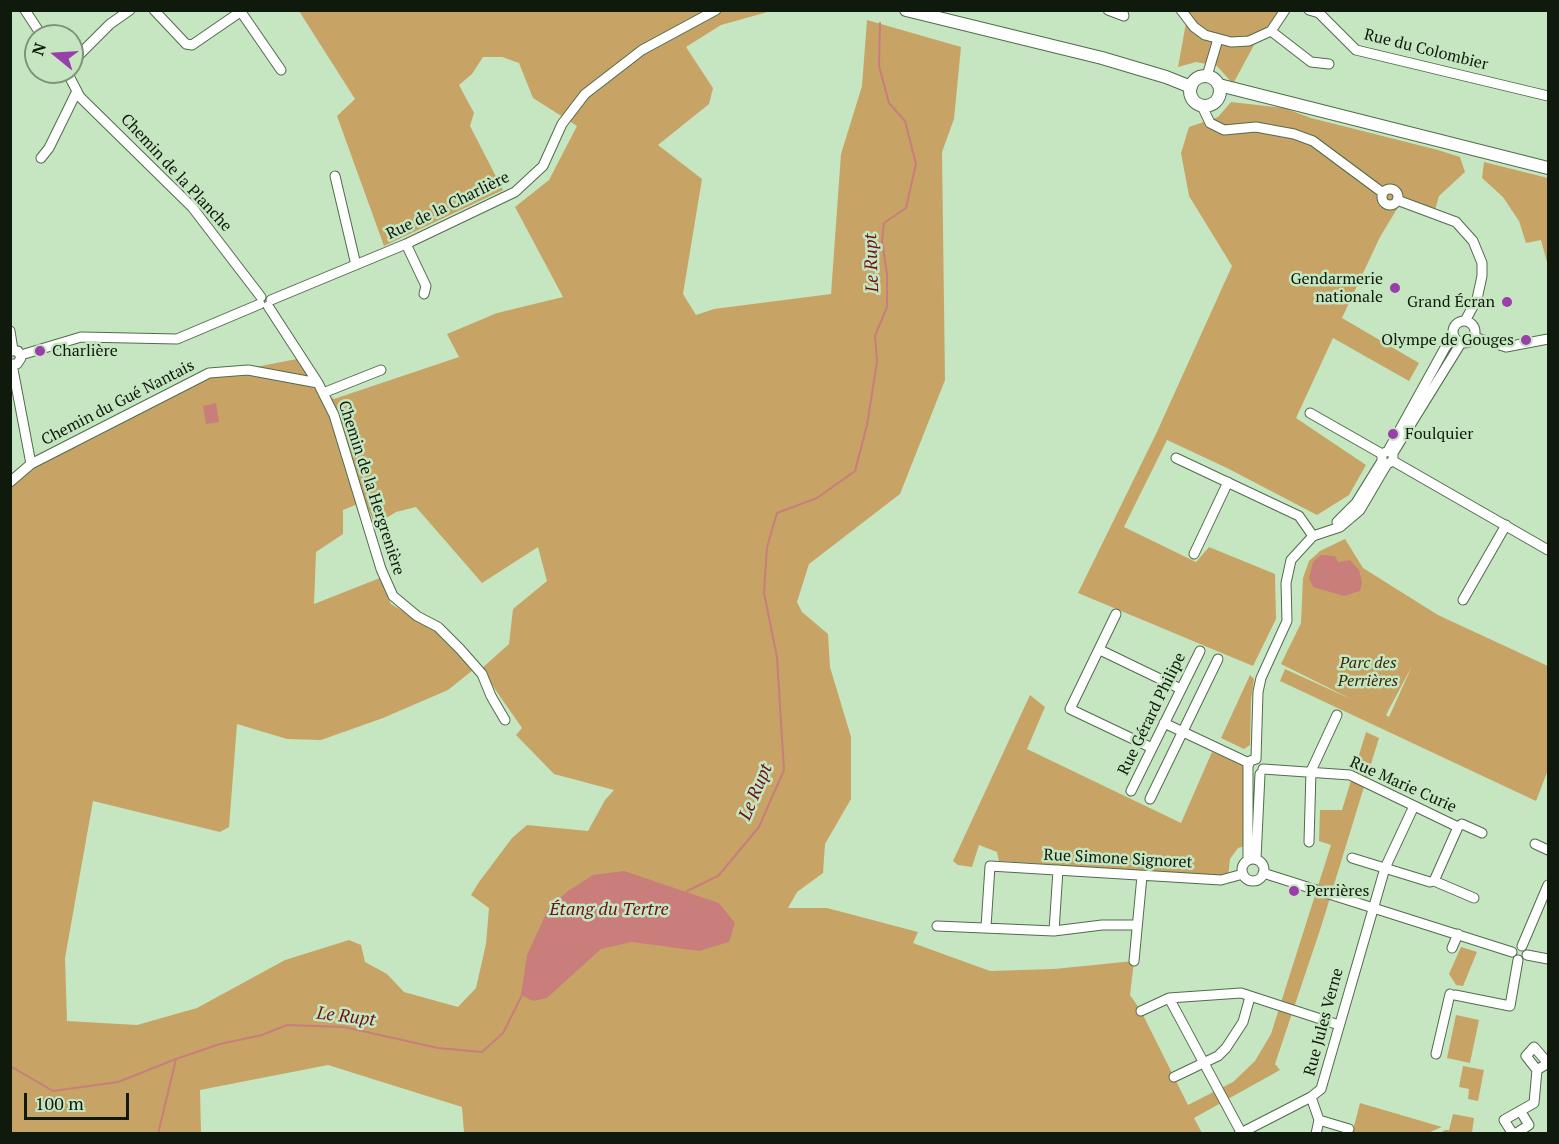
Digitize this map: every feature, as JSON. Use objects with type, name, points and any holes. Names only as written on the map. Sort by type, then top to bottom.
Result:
[{"type":"main road","points":[[906,10],[1102,58],[1166,76],[1191,87]]},
{"type":"main road","points":[[1219,85],[1217,99],[1211,105],[1202,106],[1194,101],[1191,87],[1195,80],[1207,76],[1219,85],[1285,103],[1546,167]]},
{"type":"main road","points":[[1217,99],[1285,103]]},
{"type":"street","points":[[25,10],[34,24]]},
{"type":"street","points":[[84,50],[111,24],[130,10]]},
{"type":"street","points":[[154,10],[186,44],[192,45],[242,11],[281,70]]},
{"type":"street","name":"Rue de la Charlière","points":[[15,352],[81,337],[106,335],[161,340],[177,339],[406,244],[522,186],[543,166],[562,124],[585,94],[642,50],[716,10]]},
{"type":"street","points":[[1108,10],[1126,13]]},
{"type":"street","points":[[1181,10],[1194,27],[1218,39],[1249,41],[1271,31],[1285,10]]},
{"type":"street","name":"Rue du Colombier","points":[[1309,10],[1319,14],[1356,50],[1548,96]]},
{"type":"street","points":[[1271,31],[1311,62],[1329,64]]},
{"type":"street","points":[[1207,76],[1218,39]]},
{"type":"street","name":"Chemin de la Planche","points":[[73,84],[77,91],[192,207],[265,302]]},
{"type":"street","points":[[41,158],[49,147],[77,91]]},
{"type":"street","points":[[1202,106],[1210,123],[1224,130],[1257,127],[1294,134],[1312,141],[1383,193],[1390,189],[1395,191],[1397,200],[1443,215],[1456,222],[1473,241],[1482,263],[1477,299],[1456,336],[1446,346],[1360,510],[1340,527],[1313,536],[1296,553],[1288,568],[1285,591],[1287,621],[1261,678],[1258,693],[1252,764],[1252,860]]},
{"type":"street","points":[[334,177],[356,265]]},
{"type":"street","points":[[406,244],[426,286],[424,294]]},
{"type":"street","name":"Chemin de la Hergrenière","points":[[265,302],[323,393],[342,439],[381,569],[393,596],[417,616],[438,627],[460,649],[482,674],[490,696],[505,720]]},
{"type":"street","points":[[1465,321],[1473,327],[1474,337]]},
{"type":"street","points":[[1443,327],[1466,343],[1474,337]]},
{"type":"street","points":[[10,331],[19,362],[11,364],[31,464]]},
{"type":"street","points":[[1474,337],[1506,347],[1548,339]]},
{"type":"street","name":"Chemin du Gué Nantais","points":[[10,482],[31,464],[209,373],[248,370],[318,383]]},
{"type":"street","points":[[323,393],[381,370]]},
{"type":"street","points":[[1310,413],[1548,550]]},
{"type":"street","points":[[1176,458],[1299,516],[1313,536]]},
{"type":"street","points":[[1194,554],[1228,482]]},
{"type":"street","points":[[1463,600],[1506,525]]},
{"type":"street","points":[[1116,614],[1070,709],[1152,748]]},
{"type":"street","points":[[1100,650],[1181,689]]},
{"type":"street","name":"Rue Gérard Philipe","points":[[1131,791],[1200,651]]},
{"type":"street","points":[[1150,799],[1218,659]]},
{"type":"street","points":[[1308,842],[1311,771],[1337,714]]},
{"type":"street","name":"Rue Marie Curie","points":[[1164,723],[1252,764],[1262,771],[1311,771],[1350,775],[1458,827],[1462,824],[1482,832]]},
{"type":"street","points":[[1252,764],[1263,764],[1252,860],[1243,866],[1243,874],[1251,881],[1259,879],[1263,873],[1263,865],[1252,860]]},
{"type":"street","name":"Rue Jules Verne","points":[[1241,1133],[1318,1093],[1324,1082],[1385,868],[1414,806]]},
{"type":"street","points":[[1434,881],[1458,827]]},
{"type":"street","points":[[1535,844],[1548,850]]},
{"type":"street","points":[[1352,858],[1430,882],[1434,881],[1474,898]]},
{"type":"street","name":"Rue Simone Signoret","points":[[986,927],[990,866],[1221,880],[1243,874]]},
{"type":"street","points":[[1054,931],[1058,870]]},
{"type":"street","points":[[1263,873],[1458,934],[1515,956]]},
{"type":"street","points":[[1134,961],[1142,876]]},
{"type":"street","points":[[1525,951],[1545,905],[1548,885]]},
{"type":"street","points":[[938,926],[1054,931],[1109,924],[1137,925]]},
{"type":"street","points":[[1452,948],[1458,934]]},
{"type":"street","points":[[1436,1054],[1453,995],[1510,1006],[1515,948],[1548,959]]},
{"type":"street","points":[[1141,1011],[1169,998],[1240,993],[1339,1025]]},
{"type":"street","points":[[1169,998],[1196,1051],[1206,1063],[1241,1133]]},
{"type":"street","points":[[1174,1077],[1218,1056],[1233,1041],[1243,1022],[1250,998]]},
{"type":"street","points":[[1521,1112],[1529,1125],[1514,1134],[1504,1120],[1534,1103],[1537,1070],[1526,1056],[1534,1047],[1548,1063],[1537,1070]]},
{"type":"street","points":[[1311,1097],[1319,1120],[1316,1134]]},
{"type":"street","points":[[1319,1120],[1349,1129]]},
{"type":"green space","points":[[299,11],[771,11],[721,25],[686,47],[713,88],[709,104],[658,145],[702,179],[683,294],[696,315],[714,309],[831,294],[841,154],[862,86],[867,20],[961,47],[954,119],[942,152],[945,380],[900,494],[809,564],[797,602],[802,612],[828,634],[830,667],[851,737],[851,799],[825,844],[823,873],[797,892],[788,908],[827,908],[918,932],[913,943],[990,971],[1054,969],[1134,961],[1130,995],[1141,1011],[1188,1105],[1233,1082],[1255,1061],[1271,1034],[1331,845],[1319,841],[1320,810],[1342,810],[1366,732],[1379,738],[1321,927],[1275,1064],[1280,1070],[1194,1118],[1202,1133],[464,1133],[462,1107],[328,1065],[200,1090],[201,1133],[11,1134],[11,487],[33,467],[98,436],[194,384],[219,374],[297,359],[317,388],[334,399],[459,357],[447,334],[497,313],[563,297],[515,207],[549,180],[577,126],[533,98],[519,63],[502,57],[483,57],[472,74],[459,85],[474,113],[470,126],[503,190],[384,246],[337,116],[355,99]],"holes":[[[365,501],[375,525],[396,512],[416,507],[482,583],[538,547],[547,581],[513,609],[509,644],[481,669],[522,728],[516,735],[554,774],[614,790],[605,800],[588,831],[527,825],[512,838],[479,882],[471,895],[489,908],[486,944],[476,988],[458,1007],[404,992],[387,974],[365,962],[361,945],[349,940],[285,960],[197,1008],[137,1025],[67,1021],[65,958],[93,801],[220,832],[229,827],[237,724],[287,739],[321,740],[383,718],[448,690],[478,666],[431,628],[391,604],[380,578],[314,604],[316,552],[343,534],[343,510]]]},
{"type":"green space","points":[[1188,11],[1281,11],[1254,45],[1233,84],[1217,66],[1196,62],[1178,67],[1186,23],[1191,15]]},
{"type":"green space","points":[[1231,102],[1284,108],[1311,118],[1438,150],[1460,157],[1465,172],[1439,196],[1435,210],[1403,199],[1380,237],[1342,318],[1419,363],[1409,381],[1333,338],[1296,418],[1366,465],[1349,495],[1317,515],[1167,440],[1124,527],[1196,562],[1209,547],[1275,574],[1276,619],[1253,666],[1078,593],[1156,434],[1232,266],[1189,196],[1181,153],[1189,127],[1218,117]]},
{"type":"green space","points":[[1484,162],[1548,178],[1548,266],[1541,240],[1526,243],[1519,221],[1503,197],[1482,178]]},
{"type":"green space","name":"Parc des Perrières","points":[[1345,539],[1363,568],[1438,615],[1548,666],[1548,770],[1536,801],[1280,681],[1285,669],[1353,700],[1281,664],[1301,623],[1303,578],[1309,561],[1320,551]],"holes":[[[1412,666],[1389,717],[1386,715]]]},
{"type":"green space","points":[[1250,675],[1254,679],[1250,745],[1244,749],[1221,738]]},
{"type":"green space","points":[[1030,695],[1045,707],[1027,749],[1181,823],[1212,752],[1242,765],[1248,776],[1245,846],[1238,848],[1230,859],[1228,877],[999,861],[997,852],[979,845],[972,867],[958,865],[953,861]]},
{"type":"green space","points":[[1461,947],[1477,952],[1463,986],[1456,985],[1449,974]]},
{"type":"green space","points":[[1456,1015],[1479,1020],[1470,1063],[1447,1058]]},
{"type":"green space","points":[[1463,1066],[1484,1070],[1478,1101],[1468,1099],[1469,1089],[1459,1087]]},
{"type":"green space","points":[[1360,1103],[1442,1127],[1428,1133],[1352,1134]]},
{"type":"green space","points":[[1453,1114],[1474,1118],[1472,1133],[1440,1133],[1449,1130]]},
{"type":"water","points":[[216,403],[219,422],[206,424],[203,406]]},
{"type":"water","points":[[1321,555],[1335,556],[1338,562],[1350,560],[1359,570],[1362,582],[1360,591],[1344,596],[1313,587],[1309,578],[1313,562]]},
{"type":"water","name":"Étang du Tertre","points":[[624,871],[719,903],[735,923],[729,942],[699,951],[632,942],[601,949],[547,998],[533,1001],[521,995],[527,955],[548,909],[568,891],[593,875]]},
{"type":"waterway","name":"Le Rupt","points":[[687,891],[718,876],[759,827],[784,770],[777,657],[764,593],[767,547],[777,513],[817,498],[855,471],[867,425],[877,362],[875,336],[887,307],[887,274],[882,241],[884,223],[906,208],[916,164],[905,121],[889,103],[879,66],[880,23]]},
{"type":"waterway","name":"Le Rupt","points":[[10,1066],[53,1091],[118,1082],[220,1044],[262,1035],[287,1025],[344,1027],[438,1048],[482,1052],[503,1033],[523,993]]},
{"type":"waterway","points":[[158,1134],[176,1059]]},
{"type":"place","name":"Gendarmerie nationale","points":[[1395,288]]},
{"type":"place","name":"Grand Écran","points":[[1507,302]]},
{"type":"place","name":"Olympe de Gouges","points":[[1526,340]]},
{"type":"place","name":"Charlière","points":[[40,351]]},
{"type":"place","name":"Foulquier","points":[[1393,434]]},
{"type":"place","name":"Perrières","points":[[1294,891]]}]
